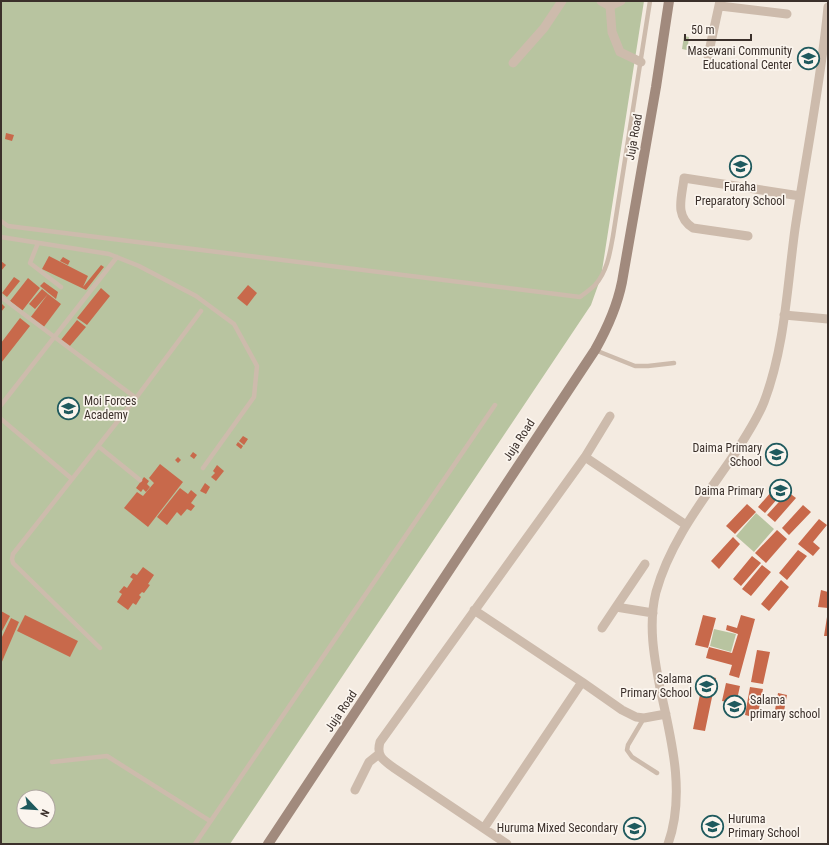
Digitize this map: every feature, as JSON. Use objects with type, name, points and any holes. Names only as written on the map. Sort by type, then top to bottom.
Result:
[{"type":"main road","name":"Juja Road","points":[[268,844],[595,350],[609,325],[622,282],[656,87],[668,1]]},
{"type":"street","points":[[513,63],[544,28],[562,1]]},
{"type":"street","points":[[601,1],[610,6]]},
{"type":"street","points":[[610,6],[621,1]]},
{"type":"street","points":[[708,56],[720,3],[787,14]]},
{"type":"street","points":[[610,6],[612,32],[620,52],[641,62]]},
{"type":"street","points":[[668,844],[673,831],[676,813],[676,790],[674,764],[666,714],[655,661],[652,622],[656,592],[671,552],[686,525],[743,442],[764,404],[774,370],[784,315],[800,196],[826,44],[828,7]]},
{"type":"street","points":[[748,236],[693,228],[686,223],[680,211],[684,178],[800,196]]},
{"type":"street","points":[[784,315],[828,319]]},
{"type":"street","points":[[507,844],[394,768],[379,754],[378,748],[380,742],[474,610],[556,500],[610,416]]},
{"type":"street","points":[[585,457],[686,525]]},
{"type":"street","points":[[602,628],[645,564]]},
{"type":"street","points":[[616,607],[653,613]]},
{"type":"street","points":[[474,610],[622,710],[636,717],[644,718],[666,714]]},
{"type":"street","points":[[484,828],[582,682]]},
{"type":"street","points":[[354,790],[369,762],[379,754]]},
{"type":"lane","points":[[1,221],[8,226],[580,297],[595,285],[608,263],[650,1]]},
{"type":"lane","points":[[1,237],[109,254],[139,266],[196,296],[234,324],[257,366],[254,397],[203,468]]},
{"type":"lane","points":[[38,243],[30,263],[61,287]]},
{"type":"lane","points":[[1,405],[117,257]]},
{"type":"lane","points":[[1,297],[136,398]]},
{"type":"lane","points":[[100,648],[14,563],[12,559],[13,554],[136,398],[201,311]]},
{"type":"lane","points":[[595,350],[635,366],[674,363]]},
{"type":"lane","points":[[195,844],[495,405]]},
{"type":"lane","points":[[1,419],[72,479]]},
{"type":"lane","points":[[98,446],[140,480]]},
{"type":"lane","points":[[644,718],[628,745],[627,750],[632,758],[657,772]]},
{"type":"lane","points":[[52,762],[107,756],[210,821]]},
{"type":"green space","points":[[1,1],[644,1],[601,277],[591,305],[230,844],[1,844]]},
{"type":"green space","points":[[684,36],[689,37],[688,45],[696,47],[696,52],[682,49]]},
{"type":"green space","points":[[756,513],[774,529],[754,552],[736,536]]},
{"type":"green space","points":[[714,629],[736,634],[731,652],[710,646]]},
{"type":"building","points":[[6,133],[14,135],[12,141],[5,139]]},
{"type":"building","points":[[49,256],[88,276],[83,287],[101,265],[104,267],[86,290],[42,269]]},
{"type":"building","points":[[63,257],[70,261],[68,265],[60,261]]},
{"type":"building","points":[[1,261],[6,265],[1,271]]},
{"type":"building","points":[[14,277],[20,281],[7,297],[2,293]]},
{"type":"building","points":[[28,278],[40,288],[22,311],[10,301]]},
{"type":"building","points":[[44,282],[58,292],[56,299],[40,286]]},
{"type":"building","points":[[248,285],[257,293],[247,306],[237,298]]},
{"type":"building","points":[[101,288],[110,296],[87,325],[77,318]]},
{"type":"building","points":[[42,289],[48,294],[35,309],[29,304]]},
{"type":"building","points":[[48,294],[61,304],[43,328],[30,318]]},
{"type":"building","points":[[1,303],[5,307],[1,312]]},
{"type":"building","points":[[20,318],[30,326],[1,363],[1,343]]},
{"type":"building","points":[[77,320],[86,327],[69,347],[61,340]]},
{"type":"building","points":[[243,436],[248,439],[244,445],[239,441]]},
{"type":"building","points":[[238,442],[243,446],[241,449],[236,445]]},
{"type":"building","points":[[193,452],[197,455],[194,459],[190,456]]},
{"type":"building","points":[[178,457],[181,460],[178,463],[175,460]]},
{"type":"building","points":[[160,464],[183,482],[148,527],[124,508],[137,492],[143,496],[154,483],[149,478]]},
{"type":"building","points":[[217,465],[224,471],[216,481],[211,477],[215,473],[213,471]]},
{"type":"building","points":[[144,477],[149,481],[147,484],[150,487],[146,492],[143,489],[141,492],[136,488]]},
{"type":"building","points":[[205,483],[210,487],[206,494],[200,491]]},
{"type":"building","points":[[778,484],[785,490],[765,513],[758,507]]},
{"type":"building","points":[[180,488],[188,494],[191,490],[197,495],[191,503],[195,506],[191,511],[187,509],[181,516],[177,512],[167,525],[157,517]]},
{"type":"building","points":[[788,492],[796,498],[775,522],[767,515]]},
{"type":"building","points":[[747,504],[756,512],[735,534],[726,526]]},
{"type":"building","points":[[803,505],[811,512],[789,535],[782,528]]},
{"type":"building","points":[[819,519],[827,525],[813,542],[820,548],[813,556],[798,544]]},
{"type":"building","points":[[777,530],[787,539],[766,563],[755,553]]},
{"type":"building","points":[[733,537],[740,544],[719,569],[711,561]]},
{"type":"building","points":[[798,550],[807,556],[787,580],[779,573]]},
{"type":"building","points":[[752,556],[761,563],[741,586],[733,579]]},
{"type":"building","points":[[762,565],[771,572],[751,596],[742,589]]},
{"type":"building","points":[[143,567],[154,575],[148,584],[150,585],[144,593],[142,592],[139,595],[141,597],[136,605],[133,603],[128,610],[117,602],[122,594],[119,592],[124,586],[127,588],[133,579],[130,577],[133,573],[137,575]]},
{"type":"building","points":[[781,580],[789,587],[769,611],[761,604]]},
{"type":"building","points":[[821,590],[828,592],[828,608],[818,607]]},
{"type":"building","points":[[1,611],[10,616],[1,633]]},
{"type":"building","points":[[25,615],[78,641],[70,657],[17,631]]},
{"type":"building","points":[[703,615],[716,618],[708,648],[695,645]]},
{"type":"building","points":[[741,615],[755,619],[739,678],[729,675],[732,665],[706,658],[709,647],[732,653],[738,634],[726,630],[727,625],[737,628]]},
{"type":"building","points":[[827,617],[828,636],[824,636]]},
{"type":"building","points":[[11,618],[19,622],[1,664],[1,639]]},
{"type":"building","points":[[757,650],[770,652],[763,684],[751,682]]},
{"type":"building","points":[[704,675],[716,678],[705,731],[693,729]]},
{"type":"building","points":[[726,683],[740,686],[736,704],[722,701]]},
{"type":"building","points":[[750,687],[763,689],[757,718],[745,715]]},
{"type":"building","points":[[778,693],[787,695],[784,711],[775,710]]},
{"type":"place","name":"Masewani Community Educational Center","points":[[808,58]]},
{"type":"place","name":"Furaha Preparatory School","points":[[740,166]]},
{"type":"place","name":"Moi Forces Academy","points":[[69,408]]},
{"type":"place","name":"Daima Primary School","points":[[777,455]]},
{"type":"place","name":"Daima Primary","points":[[780,491]]},
{"type":"place","name":"Salama Primary School","points":[[707,686]]},
{"type":"place","name":"Salama primary school","points":[[734,707]]},
{"type":"place","name":"Huruma Primary School","points":[[712,826]]},
{"type":"place","name":"Huruma Mixed Secondary","points":[[634,828]]}]
